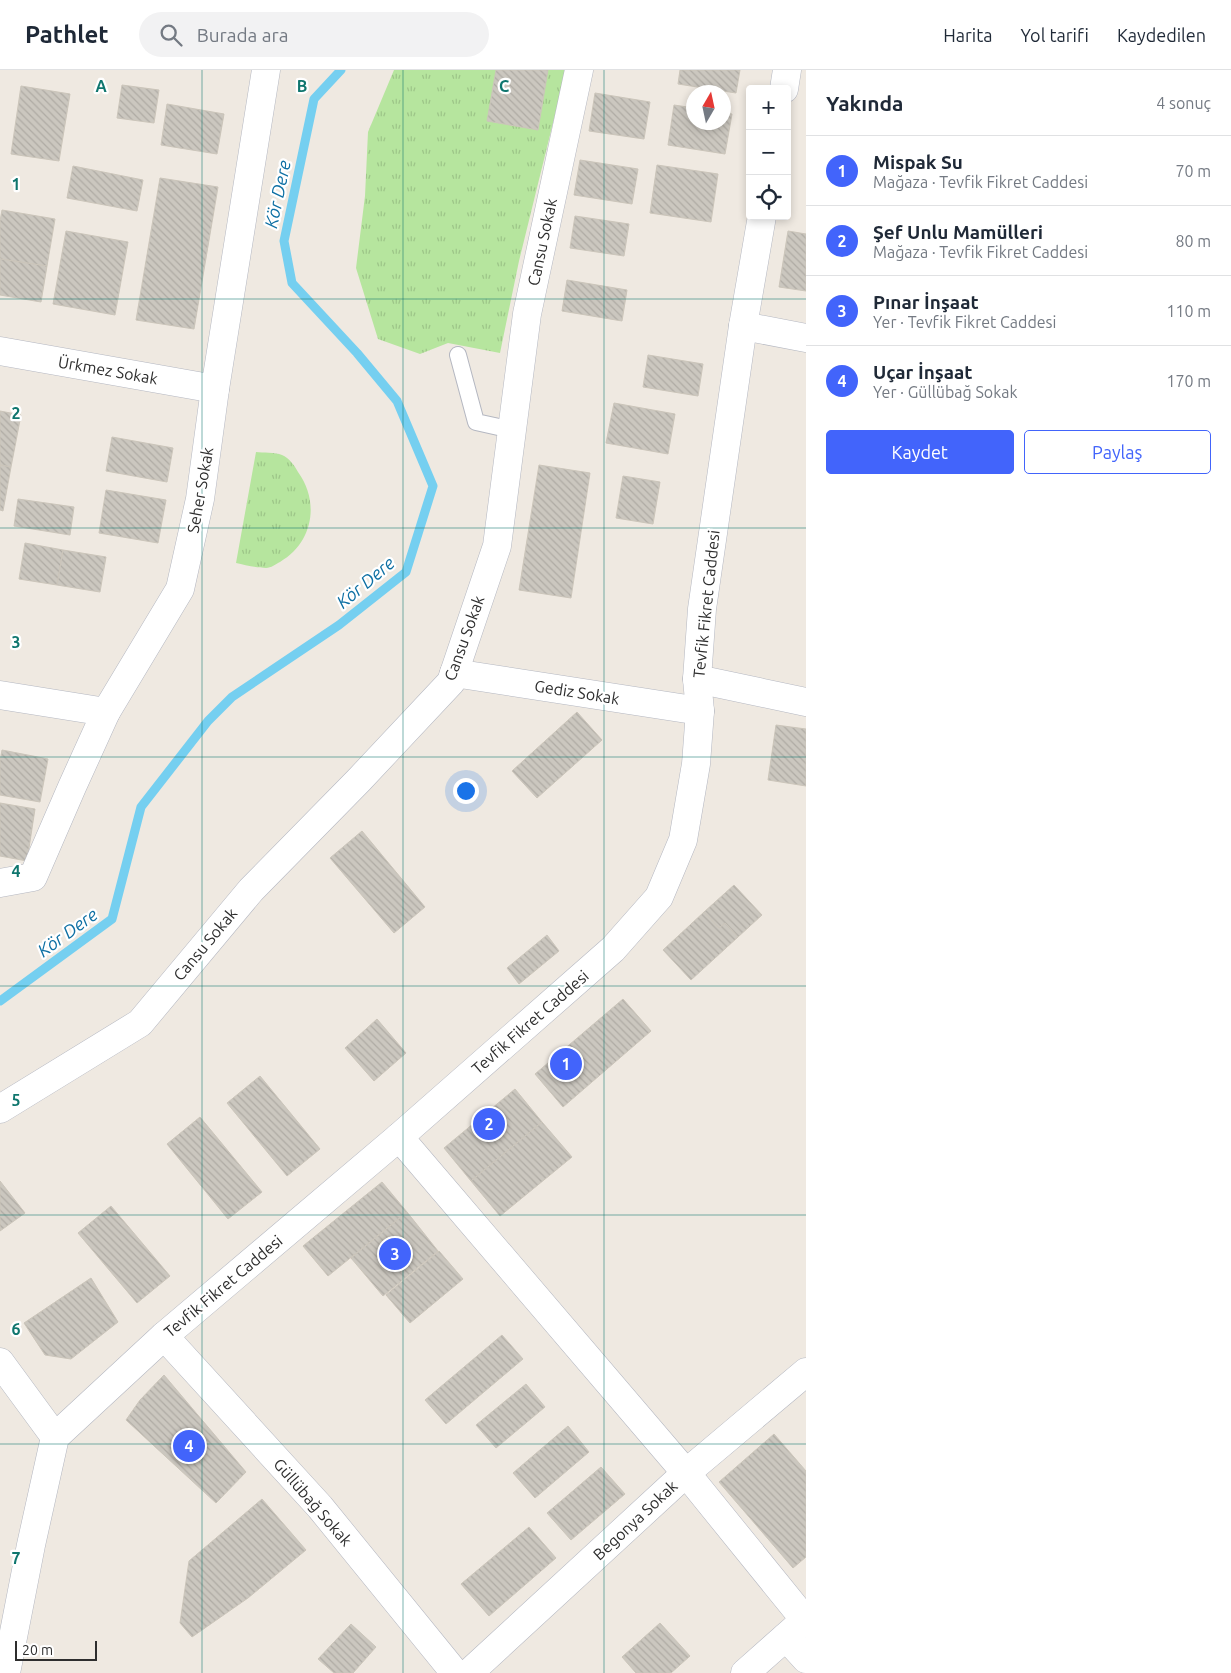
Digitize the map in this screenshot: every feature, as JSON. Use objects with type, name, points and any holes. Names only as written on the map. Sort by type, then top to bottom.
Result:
[{"type":"street","name":"Seher Sokak","points":[[0,883],[33,877],[106,712],[180,589],[200,499],[215,389],[266,70]]},
{"type":"street","name":"Cansu Sokak","points":[[0,1109],[140,1022],[251,890],[359,780],[451,682],[497,546],[526,314],[579,70]]},
{"type":"street","points":[[785,85],[787,70]]},
{"type":"street","name":"Tevfik Fikret Caddesi","points":[[55,1436],[164,1336],[399,1137],[613,949],[659,897],[683,840],[696,764],[700,711],[697,679],[702,609],[743,326],[761,220]]},
{"type":"street","points":[[743,326],[806,338]]},
{"type":"street","name":"Ürkmez Sokak","points":[[0,351],[215,389]]},
{"type":"street","name":"Gediz Sokak","points":[[454,673],[700,711]]},
{"type":"street","points":[[697,679],[806,702]]},
{"type":"street","points":[[0,695],[106,712]]},
{"type":"street","points":[[399,1137],[686,1473],[799,1625],[806,1659]]},
{"type":"street","name":"Güllübağ Sokak","points":[[164,1336],[320,1507],[455,1673]]},
{"type":"street","points":[[0,1362],[55,1436],[6,1673]]},
{"type":"street","name":"Begonya Sokak","points":[[469,1673],[686,1473],[806,1372]]},
{"type":"street","points":[[745,1673],[799,1625]]},
{"type":"lane","points":[[458,355],[476,422],[512,430]]},
{"type":"green space","points":[[394,70],[566,70],[519,261],[500,353],[448,343],[420,354],[378,339],[356,268],[365,196],[368,132]]},
{"type":"green space","points":[[256,452],[279,454],[289,460],[305,484],[311,509],[310,521],[300,544],[291,554],[268,568],[236,563]]},
{"type":"building","points":[[496,70],[548,70],[538,130],[487,121]]},
{"type":"building","points":[[680,70],[740,70],[736,93],[731,92],[731,85],[678,84]]},
{"type":"building","points":[[122,85],[159,90],[154,123],[117,118]]},
{"type":"building","points":[[21,86],[70,94],[59,161],[11,154]]},
{"type":"building","points":[[595,93],[650,102],[644,139],[589,131]]},
{"type":"building","points":[[167,104],[224,114],[217,154],[161,145]]},
{"type":"building","points":[[674,105],[686,107],[686,130],[729,130],[725,154],[668,145]]},
{"type":"building","points":[[580,160],[638,169],[632,204],[574,195]]},
{"type":"building","points":[[657,165],[718,174],[711,222],[650,213]]},
{"type":"building","points":[[73,166],[143,180],[137,211],[67,198]]},
{"type":"building","points":[[160,178],[218,187],[194,329],[136,320]]},
{"type":"building","points":[[2,210],[55,219],[47,266],[0,259],[0,221]]},
{"type":"building","points":[[575,216],[629,224],[624,256],[570,248]]},
{"type":"building","points":[[66,231],[128,242],[115,315],[53,304]]},
{"type":"building","points":[[788,231],[806,234],[806,291],[779,287]]},
{"type":"building","points":[[0,259],[47,266],[41,302],[0,295]]},
{"type":"building","points":[[567,280],[627,290],[622,321],[562,311]]},
{"type":"building","points":[[648,355],[703,364],[698,396],[643,387]]},
{"type":"building","points":[[614,403],[675,414],[668,454],[606,443]]},
{"type":"building","points":[[0,411],[21,415],[11,467],[0,465]]},
{"type":"building","points":[[112,437],[173,448],[167,482],[106,471]]},
{"type":"building","points":[[0,465],[11,467],[3,511],[0,510]]},
{"type":"building","points":[[539,465],[590,473],[571,598],[519,590]]},
{"type":"building","points":[[623,476],[660,482],[653,524],[616,518]]},
{"type":"building","points":[[106,490],[166,500],[158,543],[99,533]]},
{"type":"building","points":[[18,499],[74,507],[70,535],[14,526]]},
{"type":"building","points":[[25,543],[63,550],[57,585],[19,579]]},
{"type":"building","points":[[63,550],[106,557],[100,592],[57,585]]},
{"type":"building","points":[[577,712],[602,740],[537,798],[512,771]]},
{"type":"building","points":[[776,725],[806,729],[806,786],[768,780]]},
{"type":"building","points":[[2,750],[48,759],[40,802],[0,795],[0,761]]},
{"type":"building","points":[[0,803],[35,809],[27,861],[0,856]]},
{"type":"building","points":[[362,831],[425,907],[394,933],[330,858]]},
{"type":"building","points":[[734,885],[762,915],[738,937],[725,923],[719,928],[704,912]]},
{"type":"building","points":[[704,912],[719,928],[725,923],[738,937],[691,980],[663,950]]},
{"type":"building","points":[[547,935],[559,951],[519,984],[507,968]]},
{"type":"building","points":[[623,999],[651,1031],[563,1107],[535,1074]]},
{"type":"building","points":[[377,1019],[406,1053],[374,1081],[345,1048]]},
{"type":"building","points":[[260,1076],[320,1149],[287,1176],[227,1103]]},
{"type":"building","points":[[515,1089],[542,1122],[471,1181],[444,1148]]},
{"type":"building","points":[[200,1117],[262,1192],[228,1219],[167,1144]]},
{"type":"building","points":[[542,1122],[572,1157],[500,1216],[471,1181]]},
{"type":"building","points":[[0,1181],[25,1213],[0,1231]]},
{"type":"building","points":[[382,1182],[407,1212],[328,1276],[303,1246]]},
{"type":"building","points":[[111,1206],[170,1276],[137,1303],[78,1233]]},
{"type":"building","points":[[407,1212],[438,1251],[383,1296],[351,1258]]},
{"type":"building","points":[[439,1251],[463,1279],[410,1323],[386,1295]]},
{"type":"building","points":[[91,1278],[118,1322],[71,1359],[45,1355],[24,1323]]},
{"type":"building","points":[[502,1335],[523,1359],[446,1424],[425,1400]]},
{"type":"building","points":[[164,1375],[246,1472],[216,1503],[126,1420],[140,1400]]},
{"type":"building","points":[[526,1384],[545,1407],[496,1448],[476,1425]]},
{"type":"building","points":[[568,1426],[589,1452],[535,1498],[513,1473]]},
{"type":"building","points":[[774,1434],[806,1471],[806,1557],[793,1568],[719,1482]]},
{"type":"building","points":[[601,1467],[625,1494],[571,1540],[547,1513]]},
{"type":"building","points":[[262,1499],[306,1550],[248,1598],[192,1637],[180,1623],[189,1561]]},
{"type":"building","points":[[529,1527],[556,1558],[489,1616],[461,1584]]},
{"type":"building","points":[[660,1623],[690,1656],[671,1673],[636,1673],[622,1657]]},
{"type":"building","points":[[351,1624],[376,1647],[353,1673],[334,1673],[318,1659]]},
{"type":"waterway","name":"Kör Dere","points":[[0,1001],[112,919],[141,807],[208,721],[232,697],[339,625],[406,572],[433,486],[397,401],[357,353],[292,283],[284,241],[314,99],[341,70]]},
{"type":"place","name":"Mispak Su","points":[[566,1064]]},
{"type":"place","name":"Şef Unlu Mamülleri","points":[[489,1124]]},
{"type":"place","name":"Pınar İnşaat","points":[[395,1254]]},
{"type":"place","name":"Uçar İnşaat","points":[[189,1446]]}]
